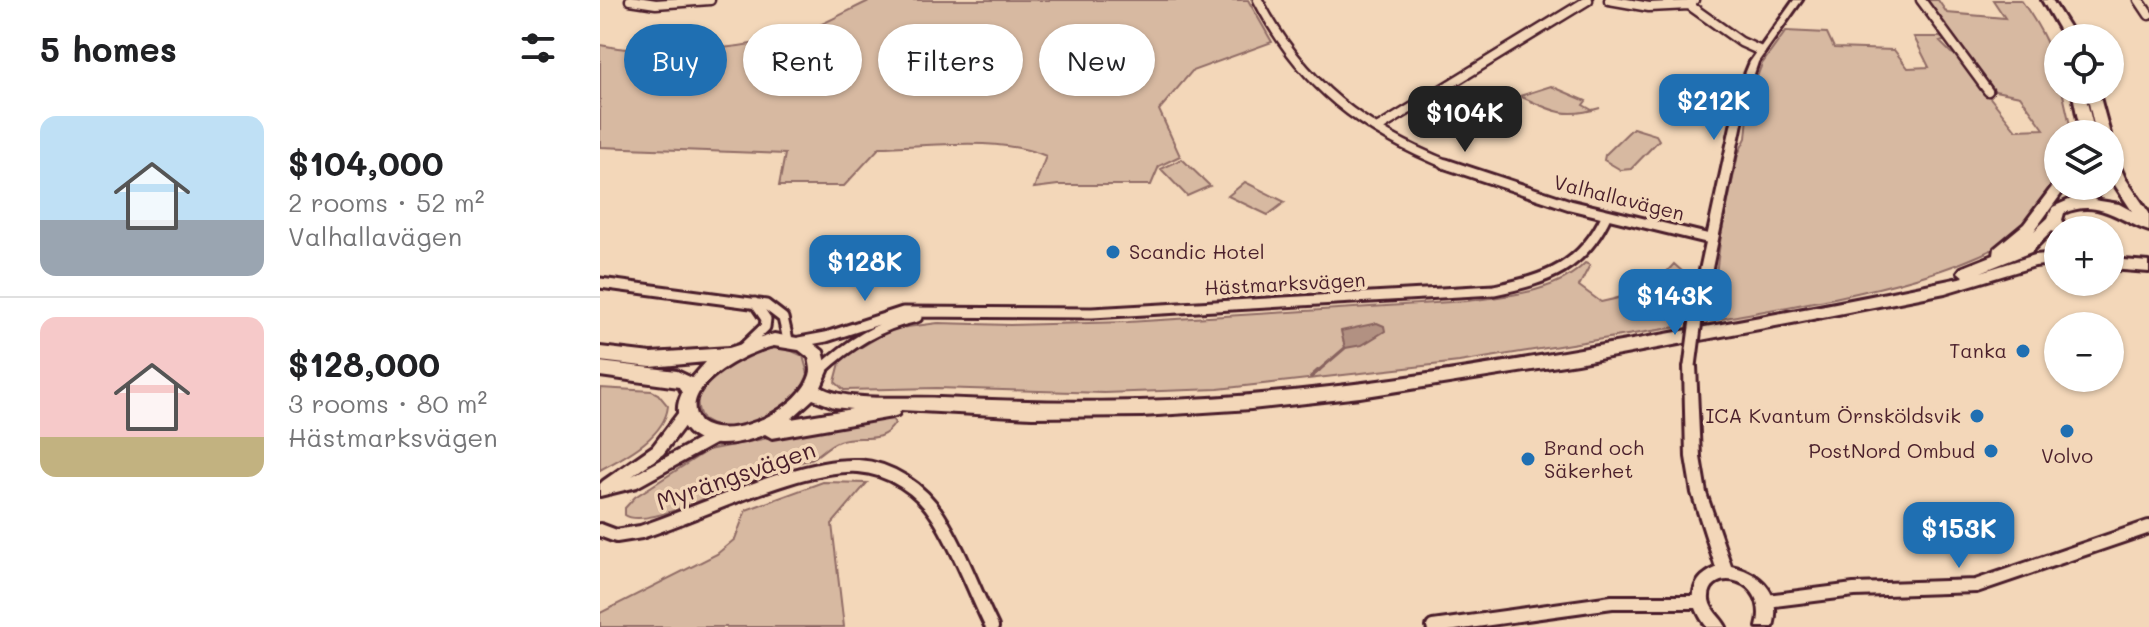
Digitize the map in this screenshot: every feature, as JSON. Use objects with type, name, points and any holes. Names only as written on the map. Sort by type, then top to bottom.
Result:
[{"type":"highway","points":[[2036,0],[2050,24]]},
{"type":"highway","points":[[2047,0],[2062,24]]},
{"type":"highway","points":[[2124,188],[2149,225]]},
{"type":"highway","points":[[1968,271],[2020,237],[2049,200]]},
{"type":"highway","points":[[2059,216],[2062,206],[2080,200]]},
{"type":"highway","points":[[2075,202],[2114,207],[2149,225]]},
{"type":"highway","points":[[1931,287],[2026,248],[2044,235]]},
{"type":"highway","points":[[812,390],[821,398],[837,403],[874,401],[1034,409],[1141,408],[1380,387],[1569,358],[1824,311],[1997,274],[2044,259]]},
{"type":"highway","points":[[2124,265],[2149,267]]},
{"type":"highway","points":[[600,354],[651,360],[736,351],[759,343],[794,341],[811,348],[818,358],[820,371],[812,390],[786,417],[747,434]]},
{"type":"highway","points":[[736,351],[707,372],[691,392],[687,412],[695,428],[715,437],[856,414],[942,405]]},
{"type":"highway","points":[[600,369],[677,378],[685,382],[691,392]]},
{"type":"street","points":[[630,0],[656,4],[710,0]]},
{"type":"street","name":"Valhallavägen","points":[[1258,0],[1271,27],[1310,76],[1347,113],[1377,129],[1475,177],[1539,197],[1710,239]]},
{"type":"street","points":[[1377,129],[1588,0]]},
{"type":"street","points":[[1609,0],[1649,7],[1692,3],[1714,18],[1737,42],[1761,51]]},
{"type":"street","points":[[1725,572],[1699,493],[1693,457],[1690,366],[1710,239],[1744,89],[1761,51],[1798,0]]},
{"type":"street","points":[[1921,0],[1988,91]]},
{"type":"street","points":[[2139,0],[2149,15]]},
{"type":"street","name":"Hästmarksvägen","points":[[794,341],[825,338],[878,317],[903,312],[1092,313],[1494,290],[1545,278],[1566,267],[1585,254],[1595,242],[1607,214]]},
{"type":"street","points":[[600,283],[755,303],[778,310],[794,341]]},
{"type":"street","points":[[736,351],[765,327],[766,319],[755,303]]},
{"type":"street","name":"Hästmarksvägen","points":[[820,371],[871,330],[896,321],[934,314]]},
{"type":"street","points":[[601,493],[658,450],[687,412]]},
{"type":"street","points":[[601,493],[632,483],[715,437]]},
{"type":"street","name":"Myrängsvägen","points":[[600,530],[611,536],[642,532],[816,469],[852,464],[871,467],[906,482],[926,499],[938,516],[992,627]]},
{"type":"street","points":[[1767,601],[1839,591],[1976,586],[2149,527]]},
{"type":"street","points":[[1718,627],[1701,602],[1704,583],[1712,575],[1725,572],[1750,580],[1767,601],[1769,616],[1765,627]]},
{"type":"street","points":[[1433,627],[1474,624],[1612,602],[1701,602]]},
{"type":"shaded area","points":[[871,0],[1248,0],[1272,42],[1192,71],[1159,110],[1180,156],[1159,166],[1151,185],[1034,188],[1046,156],[986,144],[880,147],[844,186],[779,186],[785,154],[600,147],[600,45],[624,48],[624,96],[727,96],[727,47],[743,45],[743,96],[862,96],[862,24],[822,24]]},
{"type":"shaded area","points":[[1927,0],[1938,0],[1947,13],[2005,18],[1993,0],[2021,0],[2044,39],[2044,104],[2065,104],[2069,120],[2044,120],[2044,129],[2020,96],[1995,91]]},
{"type":"shaded area","points":[[1786,31],[1827,33],[1834,48],[1894,50],[1908,68],[1929,67],[1914,37],[1947,40],[1940,42],[1956,55],[2016,130],[2044,129],[2044,200],[2059,200],[2050,211],[2018,235],[1979,255],[1889,286],[1710,321],[1721,235],[1738,154],[1746,138],[1750,95],[1762,64]]},
{"type":"shaded area","points":[[1551,86],[1586,101],[1583,105],[1592,110],[1559,112],[1520,96]]},
{"type":"shaded area","points":[[1633,128],[1656,135],[1659,140],[1631,169],[1621,170],[1604,160],[1605,155]]},
{"type":"shaded area","points":[[1182,159],[1210,186],[1187,196],[1161,169]]},
{"type":"shaded area","points":[[1245,182],[1285,202],[1268,215],[1228,196]]},
{"type":"shaded area","points":[[1585,263],[1590,265],[1579,286],[1601,302],[1641,290],[1674,264],[1693,281],[1683,326],[1459,362],[1218,389],[1104,393],[937,388],[844,390],[835,382],[841,359],[892,329],[938,323],[1128,322],[1467,301],[1545,287],[1560,281]]},
{"type":"shaded area","points":[[1377,323],[1384,326],[1385,331],[1362,345],[1345,348],[1341,331]]},
{"type":"shaded area","points":[[783,347],[803,356],[808,374],[792,400],[765,420],[749,426],[733,428],[703,420],[698,405],[700,391],[709,379],[737,360]]},
{"type":"shaded area","points":[[600,388],[652,391],[668,406],[659,427],[642,445],[600,470]]},
{"type":"shaded area","points":[[892,419],[895,423],[883,435],[839,441],[813,458],[776,468],[674,510],[637,518],[625,515],[625,508],[635,497],[708,450],[838,424]]},
{"type":"shaded area","points":[[823,482],[867,483],[832,524],[844,627],[600,627],[600,613],[717,554],[735,539],[746,510]]},
{"type":"waterway","points":[[1317,372],[1345,348]]},
{"type":"waterway","points":[[1311,377],[1319,370]]},
{"type":"place","name":"Scandic Hotel","points":[[1113,252]]},
{"type":"place","name":"Tanka","points":[[2023,351]]},
{"type":"place","name":"ICA Kvantum Örnsköldsvik","points":[[1977,416]]},
{"type":"place","name":"Volvo","points":[[2067,431]]},
{"type":"place","name":"PostNord Ombud","points":[[1991,451]]},
{"type":"place","name":"Brand och Säkerhet","points":[[1528,459]]}]
